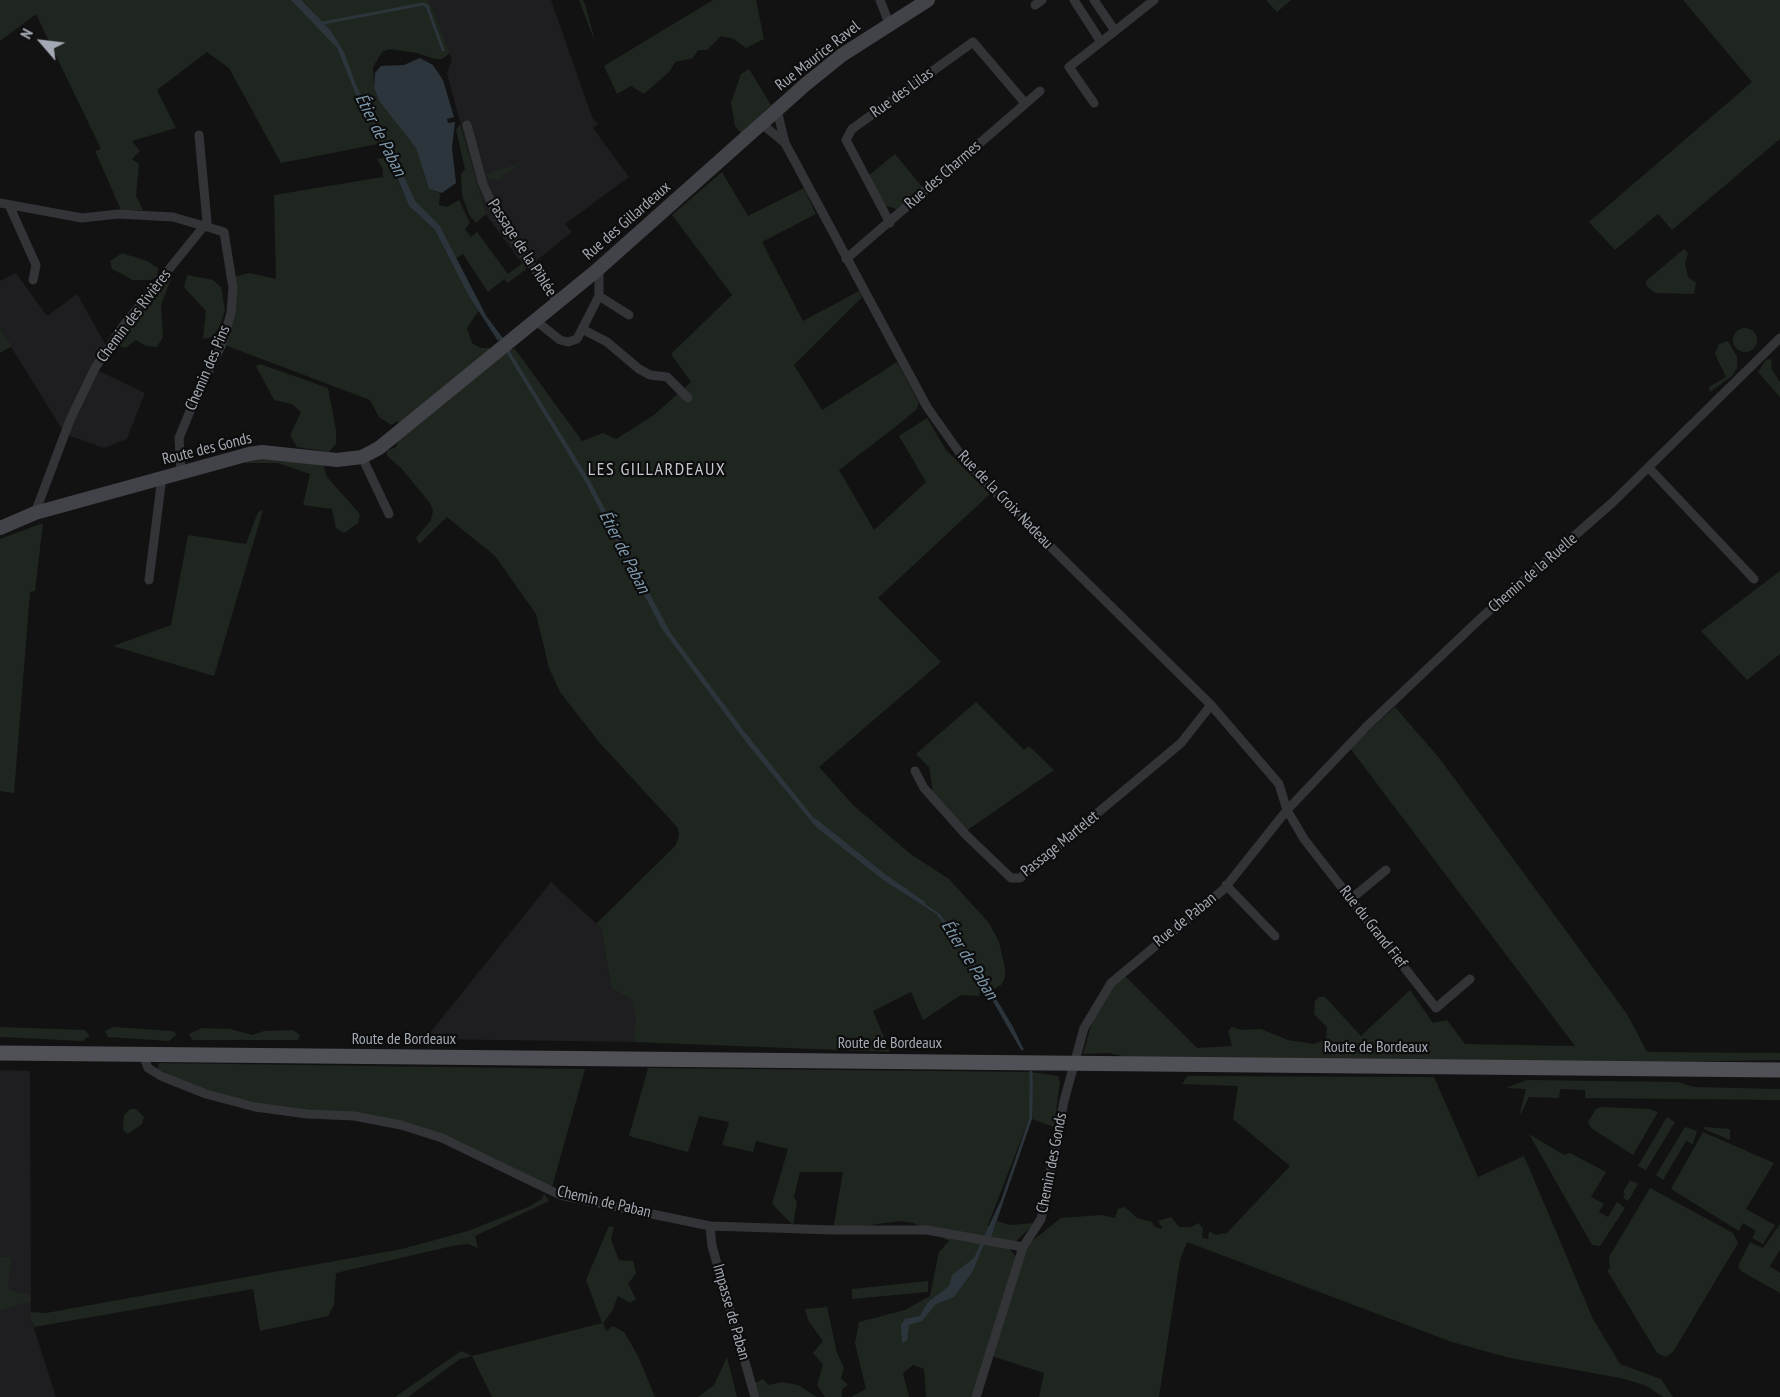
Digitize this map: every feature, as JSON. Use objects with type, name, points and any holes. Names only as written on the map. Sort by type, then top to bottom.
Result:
[{"type":"main road","name":"Route de Bordeaux","points":[[0,1053],[1780,1070]]},
{"type":"street","points":[[880,0],[889,23]]},
{"type":"street","name":"Rue Maurice Ravel","points":[[762,124],[842,55],[928,0]]},
{"type":"street","points":[[1074,0],[1101,42]]},
{"type":"street","points":[[1094,0],[1115,31]]},
{"type":"street","points":[[1094,103],[1069,67],[1154,0]]},
{"type":"street","name":"Rue des Lilas","points":[[890,223],[846,140],[852,129],[973,42],[1025,103]]},
{"type":"street","name":"Rue des Charmes","points":[[846,259],[1040,91]]},
{"type":"street","points":[[777,110],[785,143]]},
{"type":"street","points":[[762,124],[785,143]]},
{"type":"street","name":"Rue des Gillardeaux","points":[[504,344],[596,271],[762,124]]},
{"type":"street","name":"Passage de la Piblée","points":[[467,125],[483,184],[496,213],[558,302]]},
{"type":"street","points":[[5,204],[82,218],[118,214],[172,218],[204,226],[207,222],[199,135]]},
{"type":"street","name":"Rue de la Croix Nadeau","points":[[785,143],[927,407],[961,455],[993,490],[1211,705],[1279,784],[1287,810]]},
{"type":"street","points":[[5,204],[36,265],[33,280]]},
{"type":"street","name":"Chemin des Pins","points":[[181,472],[180,438],[195,399],[222,344],[231,313],[233,288],[224,232],[204,226]]},
{"type":"street","name":"Chemin des Rivières","points":[[35,513],[70,420],[95,368],[123,326],[204,226]]},
{"type":"street","points":[[535,320],[552,335],[568,342],[577,339],[584,330],[599,296],[599,275],[596,271]]},
{"type":"street","points":[[599,296],[629,315]]},
{"type":"street","points":[[584,330],[607,342],[639,369],[651,375],[667,377],[687,398]]},
{"type":"street","name":"Chemin de la Ruelle","points":[[1287,810],[1366,727],[1482,616],[1598,517],[1780,338]]},
{"type":"street","name":"Route des Gonds","points":[[0,528],[35,513],[162,477],[262,452],[337,460],[362,456],[379,448],[504,344]]},
{"type":"street","points":[[362,456],[389,514]]},
{"type":"street","points":[[1649,468],[1754,579]]},
{"type":"street","points":[[149,580],[162,477]]},
{"type":"street","name":"Passage Martelet","points":[[915,771],[924,788],[966,835],[1011,878],[1020,878],[1181,743],[1211,705]]},
{"type":"street","name":"Rue de Paban","points":[[1075,1062],[1084,1028],[1112,983],[1226,885],[1287,810]]},
{"type":"street","name":"Rue du Grand Fief","points":[[1287,810],[1304,839],[1436,1008],[1470,980]]},
{"type":"street","points":[[1351,899],[1386,870]]},
{"type":"street","points":[[1226,885],[1275,936]]},
{"type":"street","name":"Chemin de Paban","points":[[142,1055],[148,1068],[161,1076],[206,1094],[255,1107],[307,1114],[354,1116],[401,1125],[442,1138],[560,1195],[710,1226],[927,1230],[1023,1247]]},
{"type":"street","name":"Chemin des Gonds","points":[[976,1397],[1023,1247],[1041,1219],[1064,1101],[1075,1062]]},
{"type":"street","name":"Impasse de Paban","points":[[710,1226],[712,1246],[755,1397]]},
{"type":"shaded area","points":[[0,0],[429,0],[450,53],[442,59],[435,59],[417,53],[389,49],[382,52],[373,67],[374,88],[379,101],[416,148],[429,189],[440,193],[439,205],[447,207],[459,200],[470,223],[465,229],[471,237],[477,232],[508,274],[523,263],[526,269],[508,283],[504,279],[488,292],[463,254],[455,259],[438,226],[414,202],[383,143],[281,163],[229,68],[207,52],[157,90],[176,128],[132,141],[140,151],[132,159],[139,164],[136,196],[143,210],[121,210],[95,151],[101,149],[36,14],[0,41]],"holes":[[[320,29],[330,30],[334,36],[353,83],[334,42]]]},
{"type":"shaded area","points":[[429,0],[551,0],[592,117],[598,124],[593,128],[629,177],[565,224],[572,232],[526,269],[484,212],[447,73],[452,59]]},
{"type":"shaded area","points":[[579,0],[583,0],[586,7],[595,42]]},
{"type":"shaded area","points":[[713,0],[756,0],[764,39],[746,48],[734,39],[721,36],[707,50],[698,50],[693,58],[675,62],[669,72],[644,94],[631,86],[617,94],[604,66]]},
{"type":"shaded area","points":[[1266,0],[1291,0],[1277,12]]},
{"type":"shaded area","points":[[1683,0],[1780,0],[1780,139],[1672,230],[1658,214],[1615,250],[1589,222],[1752,82]]},
{"type":"shaded area","points":[[749,69],[771,105],[741,133],[735,126],[731,103],[741,74]]},
{"type":"shaded area","points":[[460,124],[486,214],[476,223],[469,215],[462,195],[461,174],[465,169],[456,130]]},
{"type":"shaded area","points":[[895,154],[923,188],[896,209],[884,205],[868,176]]},
{"type":"shaded area","points":[[388,157],[409,206],[435,230],[480,309],[467,328],[472,343],[481,348],[492,348],[399,423],[397,421],[391,425],[379,417],[370,400],[222,344],[234,277],[249,273],[276,279],[274,195],[383,177],[383,170],[377,159]]},
{"type":"shaded area","points":[[522,163],[498,180],[490,179],[485,174]]},
{"type":"shaded area","points":[[722,172],[748,216],[804,188],[816,214],[762,242],[803,321],[859,291],[862,297],[794,365],[822,410],[897,362],[919,403],[916,410],[839,470],[874,530],[926,482],[899,436],[927,418],[946,450],[990,494],[878,598],[941,662],[819,767],[854,806],[912,855],[949,879],[989,923],[999,942],[1005,978],[1001,985],[994,989],[989,987],[963,943],[940,914],[885,877],[886,882],[936,914],[964,951],[982,982],[979,996],[961,995],[923,1020],[911,992],[873,1011],[890,1052],[634,1042],[636,1017],[632,1000],[611,988],[601,928],[596,924],[676,845],[679,835],[678,828],[599,742],[560,692],[549,668],[536,614],[495,556],[447,517],[419,544],[416,538],[431,520],[433,511],[430,503],[400,467],[387,456],[387,451],[396,447],[398,441],[508,349],[515,349],[582,441],[603,433],[616,439],[654,415],[691,382],[671,354],[732,295],[672,215]],"holes":[[[722,707],[828,836],[754,752]]]},
{"type":"shaded area","points":[[1684,249],[1688,253],[1685,264],[1688,277],[1696,283],[1694,294],[1655,293],[1646,285],[1646,281]]},
{"type":"shaded area","points":[[122,253],[147,261],[158,268],[157,277],[151,280],[133,280],[112,269],[110,261]]},
{"type":"shaded area","points":[[16,273],[47,316],[77,294],[108,349],[97,370],[145,393],[127,439],[104,448],[65,434],[0,329],[0,281]]},
{"type":"shaded area","points":[[187,275],[213,280],[221,287],[225,310],[220,326],[212,337],[203,339],[206,311],[184,287]]},
{"type":"shaded area","points":[[167,277],[171,279],[161,305],[163,337],[157,347],[146,346],[136,340],[125,348],[119,346],[117,339]]},
{"type":"shaded area","points":[[1745,328],[1753,332],[1757,340],[1753,348],[1745,352],[1737,348],[1733,340],[1737,332]]},
{"type":"shaded area","points":[[0,329],[12,346],[0,353]]},
{"type":"shaded area","points":[[1728,341],[1737,357],[1737,368],[1732,376],[1710,392],[1709,387],[1726,377],[1715,354],[1719,344]]},
{"type":"shaded area","points":[[1771,359],[1772,370],[1780,382],[1780,397],[1758,372],[1766,360]]},
{"type":"shaded area","points":[[260,364],[328,388],[336,430],[336,444],[329,452],[297,447],[290,435],[301,412],[292,404],[274,400],[256,366]]},
{"type":"shaded area","points":[[242,456],[323,463],[327,477],[360,514],[358,523],[344,533],[336,528],[332,509],[303,505],[310,474],[278,463],[244,463]]},
{"type":"shaded area","points":[[263,510],[214,676],[113,646],[171,625],[188,535],[246,544],[258,512]]},
{"type":"shaded area","points":[[43,523],[35,591],[30,592],[14,793],[0,791],[0,539]]},
{"type":"shaded area","points":[[1780,571],[1780,654],[1747,680],[1701,631]]},
{"type":"shaded area","points":[[976,702],[1024,750],[1029,746],[1054,770],[966,831],[933,793],[929,767],[916,754]]},
{"type":"shaded area","points":[[1395,707],[1440,759],[1627,1014],[1647,1052],[1780,1053],[1780,1060],[1659,1062],[1129,1058],[1110,1053],[1083,1054],[1094,1015],[1104,998],[1124,975],[1197,1048],[1232,1046],[1228,1031],[1232,1027],[1242,1030],[1261,1029],[1288,1040],[1314,1044],[1326,1039],[1327,1027],[1314,1014],[1315,1001],[1319,997],[1325,997],[1361,1036],[1410,990],[1433,1023],[1447,1020],[1465,1044],[1575,1046],[1350,748]]},
{"type":"shaded area","points":[[551,882],[601,928],[611,988],[638,1003],[634,1042],[425,1039]]},
{"type":"shaded area","points":[[0,1027],[85,1030],[90,1036],[82,1041],[0,1037]]},
{"type":"shaded area","points":[[113,1027],[172,1031],[177,1034],[169,1041],[108,1037],[105,1031]]},
{"type":"shaded area","points":[[202,1028],[230,1029],[252,1035],[264,1031],[293,1030],[300,1035],[298,1040],[192,1040],[189,1034]]},
{"type":"shaded area","points":[[159,1063],[585,1069],[551,1191],[442,1138],[401,1125],[262,1105],[207,1093],[158,1069]]},
{"type":"shaded area","points":[[648,1068],[1031,1072],[1058,1076],[1060,1082],[1054,1127],[1032,1119],[1033,1079],[1030,1079],[1029,1119],[988,1225],[993,1231],[997,1221],[1010,1225],[1035,1223],[1015,1242],[1005,1243],[1016,1257],[973,1397],[926,1397],[924,1369],[913,1365],[903,1373],[909,1397],[851,1397],[866,1389],[855,1343],[859,1322],[905,1310],[930,1296],[939,1252],[949,1241],[913,1223],[900,1221],[833,1230],[843,1172],[800,1172],[794,1197],[797,1202],[793,1225],[772,1204],[788,1149],[756,1141],[753,1152],[722,1145],[729,1122],[699,1116],[688,1152],[629,1136]]},
{"type":"shaded area","points":[[0,1070],[30,1071],[31,1319],[56,1397],[0,1397]]},
{"type":"shaded area","points":[[1188,1076],[1434,1077],[1478,1177],[1524,1156],[1593,1319],[1620,1364],[1661,1379],[1673,1397],[1663,1397],[1645,1385],[1620,1378],[1510,1358],[1452,1342],[1187,1242],[1180,1260],[1159,1397],[1039,1397],[1044,1373],[989,1355],[1027,1245],[1061,1218],[1101,1215],[1115,1218],[1118,1209],[1125,1207],[1137,1218],[1152,1222],[1155,1227],[1163,1229],[1158,1221],[1171,1217],[1179,1227],[1191,1227],[1199,1223],[1203,1229],[1202,1238],[1208,1239],[1209,1231],[1216,1235],[1226,1233],[1225,1235],[1290,1166],[1233,1119],[1238,1086],[1182,1084]]},
{"type":"shaded area","points":[[1527,1080],[1678,1082],[1694,1087],[1780,1089],[1780,1100],[1585,1098],[1585,1090],[1560,1089],[1559,1098],[1529,1097],[1519,1117],[1526,1089],[1506,1088]]},
{"type":"shaded area","points":[[1601,1107],[1650,1109],[1658,1112],[1633,1155],[1591,1128],[1588,1122],[1596,1109]]},
{"type":"shaded area","points":[[130,1109],[136,1109],[144,1117],[142,1124],[128,1134],[123,1130],[124,1115]]},
{"type":"shaded area","points":[[1667,1117],[1675,1122],[1646,1170],[1638,1166]]},
{"type":"shaded area","points":[[1685,1127],[1697,1131],[1693,1144],[1686,1141],[1663,1180],[1656,1175]]},
{"type":"shaded area","points":[[1704,1127],[1730,1129],[1730,1140],[1704,1129]]},
{"type":"shaded area","points":[[1703,1132],[1774,1163],[1746,1209],[1775,1225],[1763,1244],[1752,1238],[1756,1231],[1743,1223],[1739,1231],[1671,1189]]},
{"type":"shaded area","points":[[1529,1134],[1564,1155],[1570,1153],[1606,1172],[1591,1197],[1604,1204],[1599,1212],[1608,1217],[1617,1202],[1625,1208],[1600,1246],[1592,1245]]},
{"type":"shaded area","points":[[1630,1180],[1638,1184],[1628,1201],[1623,1198],[1625,1194],[1623,1192]]},
{"type":"shaded area","points":[[1650,1188],[1733,1233],[1738,1243],[1673,1352],[1666,1357],[1657,1353],[1607,1270],[1610,1268],[1609,1257]]},
{"type":"shaded area","points":[[544,1194],[549,1201],[475,1236],[478,1248],[468,1244],[452,1246],[336,1273],[334,1305],[328,1316],[260,1331],[253,1289],[34,1327],[31,1319],[31,1312],[46,1313],[402,1249],[468,1231],[528,1207],[542,1199]]},
{"type":"shaded area","points":[[1780,1224],[1780,1250],[1770,1266],[1780,1273],[1780,1293],[1741,1271],[1738,1266],[1750,1242],[1763,1248]]},
{"type":"shaded area","points":[[609,1226],[614,1227],[611,1240],[619,1260],[633,1261],[636,1273],[628,1284],[636,1299],[630,1303],[618,1296],[612,1311],[603,1323],[606,1331],[613,1326],[624,1332],[638,1356],[655,1397],[492,1397],[472,1356],[602,1323],[586,1280]]},
{"type":"shaded area","points":[[0,1257],[11,1258],[8,1288],[20,1294],[29,1294],[31,1301],[0,1311]]},
{"type":"shaded area","points":[[928,1281],[928,1292],[852,1299],[852,1289]]},
{"type":"shaded area","points":[[827,1307],[837,1353],[844,1368],[841,1378],[848,1385],[842,1389],[842,1397],[825,1397],[817,1385],[823,1365],[813,1353],[823,1341],[808,1320],[805,1309]]},
{"type":"shaded area","points":[[461,1351],[472,1356],[460,1359],[408,1397],[395,1397]]},
{"type":"shaded area","points":[[727,1357],[737,1397],[698,1397],[714,1385]]},
{"type":"shaded area","points":[[763,1379],[768,1385],[782,1382],[798,1385],[817,1397],[760,1397],[755,1383]]},
{"type":"water","points":[[291,0],[301,0],[331,31],[344,52],[356,85],[414,202],[438,226],[484,318],[500,339],[498,341],[469,296],[435,230],[409,206],[377,129],[360,104],[337,48]]},
{"type":"water","points":[[420,58],[433,65],[443,80],[454,117],[447,119],[448,123],[455,122],[452,148],[456,183],[442,193],[429,189],[416,148],[379,101],[374,88],[375,73],[381,66],[404,65]]},
{"type":"water","points":[[509,350],[590,481],[670,632],[744,731],[817,822],[877,871],[940,914],[963,943],[1013,1027],[1024,1050],[1021,1050],[964,951],[936,914],[886,882],[816,827],[749,746],[662,629],[586,483],[506,352]]},
{"type":"water","points":[[1030,1079],[1033,1079],[1032,1119],[990,1240],[986,1239],[973,1271],[954,1297],[936,1304],[922,1321],[909,1325],[907,1341],[902,1343],[901,1325],[905,1319],[920,1316],[928,1302],[949,1286],[952,1275],[974,1258],[1001,1200],[1029,1119]]},
{"type":"waterway","points":[[323,23],[423,4],[427,6],[443,50]]},
{"type":"waterway","name":"Étier de Paban","points":[[401,174],[414,202],[438,226],[485,317],[503,341]]},
{"type":"waterway","name":"Étier de Paban","points":[[815,820],[885,876],[924,903]]},
{"type":"waterway","name":"Étier de Paban","points":[[1031,1072],[1031,1111]]},
{"type":"district","name":"LES GILLARDEAUX","points":[[657,470]]}]
